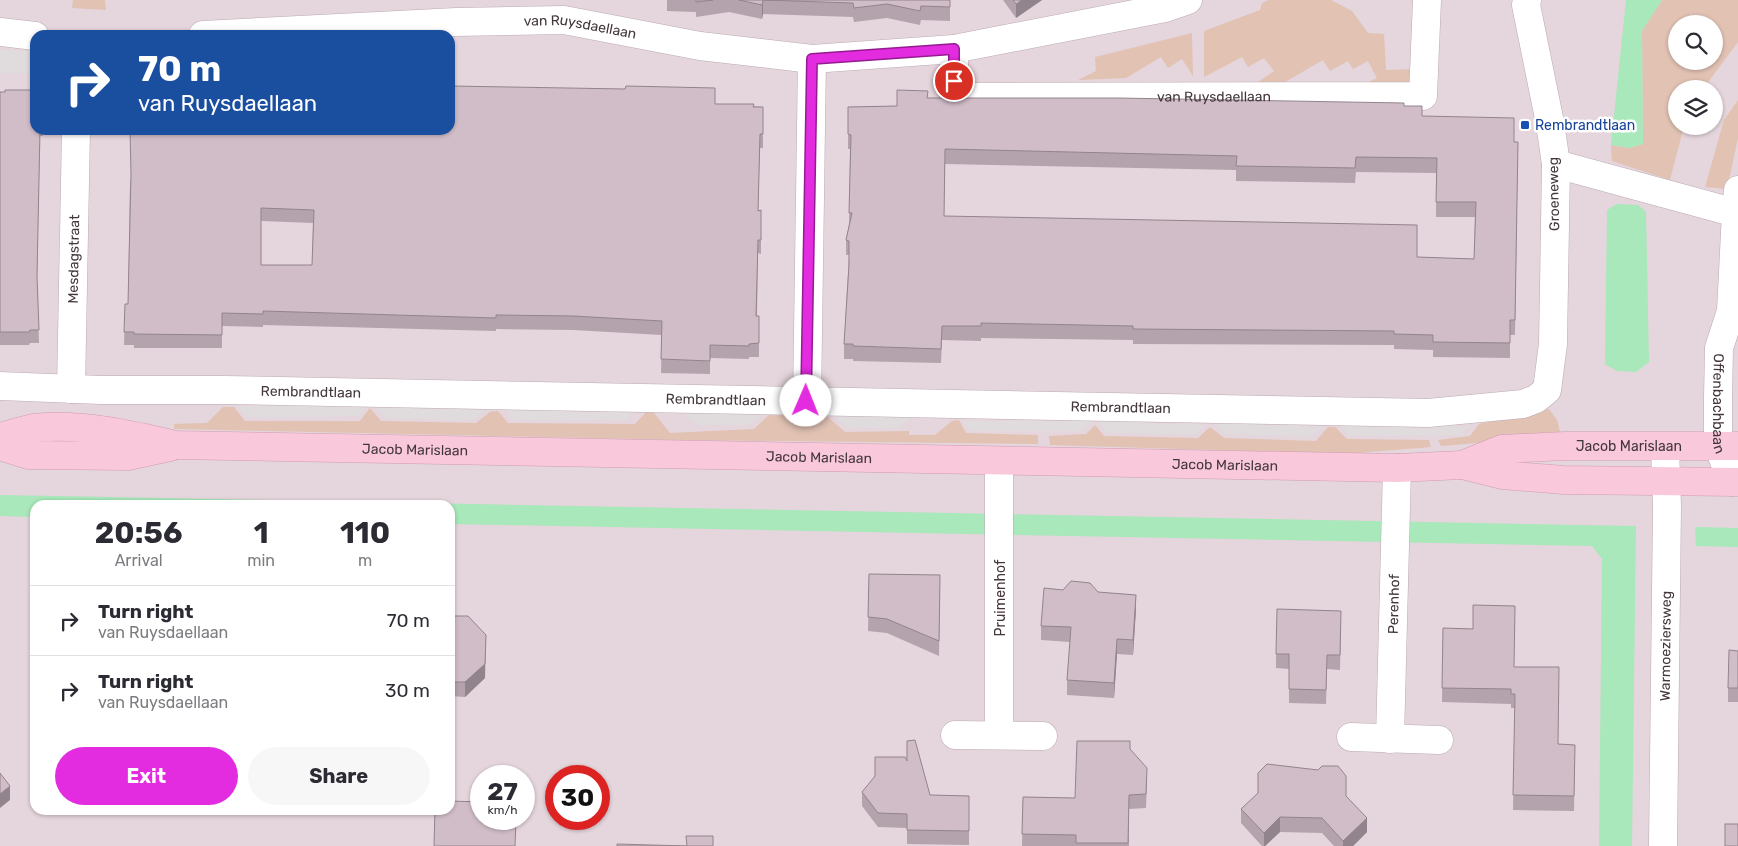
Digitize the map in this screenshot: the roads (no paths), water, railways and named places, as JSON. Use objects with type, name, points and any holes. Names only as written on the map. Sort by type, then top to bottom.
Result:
[{"type":"main road","name":"Jacob Marislaan","points":[[0,437],[33,428],[66,428],[129,434],[176,445],[999,462],[1398,468],[1462,465],[1502,475],[1564,480],[1736,478]]},
{"type":"main road","name":"Jacob Marislaan","points":[[0,446],[28,455],[128,456],[176,445]]},
{"type":"main road","name":"Jacob Marislaan","points":[[1462,465],[1502,449],[1565,446],[1665,447],[1728,445]]},
{"type":"street","name":"van Ruysdaellaan","points":[[954,49],[954,97],[1423,96],[1427,0]]},
{"type":"street","name":"Groeneweg","points":[[1520,2],[1550,123],[1556,164],[1553,344],[1547,390]]},
{"type":"street","name":"van Ruysdaellaan","points":[[300,30],[456,22],[564,20],[700,46],[812,59],[954,49],[1172,3]]},
{"type":"street","points":[[0,32],[30,35]]},
{"type":"street","points":[[806,401],[812,59]]},
{"type":"street","name":"Mesdagstraat","points":[[71,389],[76,135]]},
{"type":"street","points":[[1556,164],[1737,201]]},
{"type":"street","name":"Offenbachbaan","points":[[1736,478],[1728,445],[1719,348],[1735,318],[1737,201]]},
{"type":"street","name":"Rembrandtlaan","points":[[0,386],[71,389],[1428,413],[1523,404],[1536,399],[1547,390]]},
{"type":"street","name":"Warmoeziersweg","points":[[1663,846],[1665,447]]},
{"type":"street","name":"Pruimenhof","points":[[999,462],[999,735]]},
{"type":"street","name":"Perenhof","points":[[1390,739],[1398,468]]},
{"type":"street","points":[[955,735],[1043,736]]},
{"type":"street","points":[[1351,737],[1439,740]]},
{"type":"place","name":"Rembrandtlaan","points":[[1525,125]]}]
